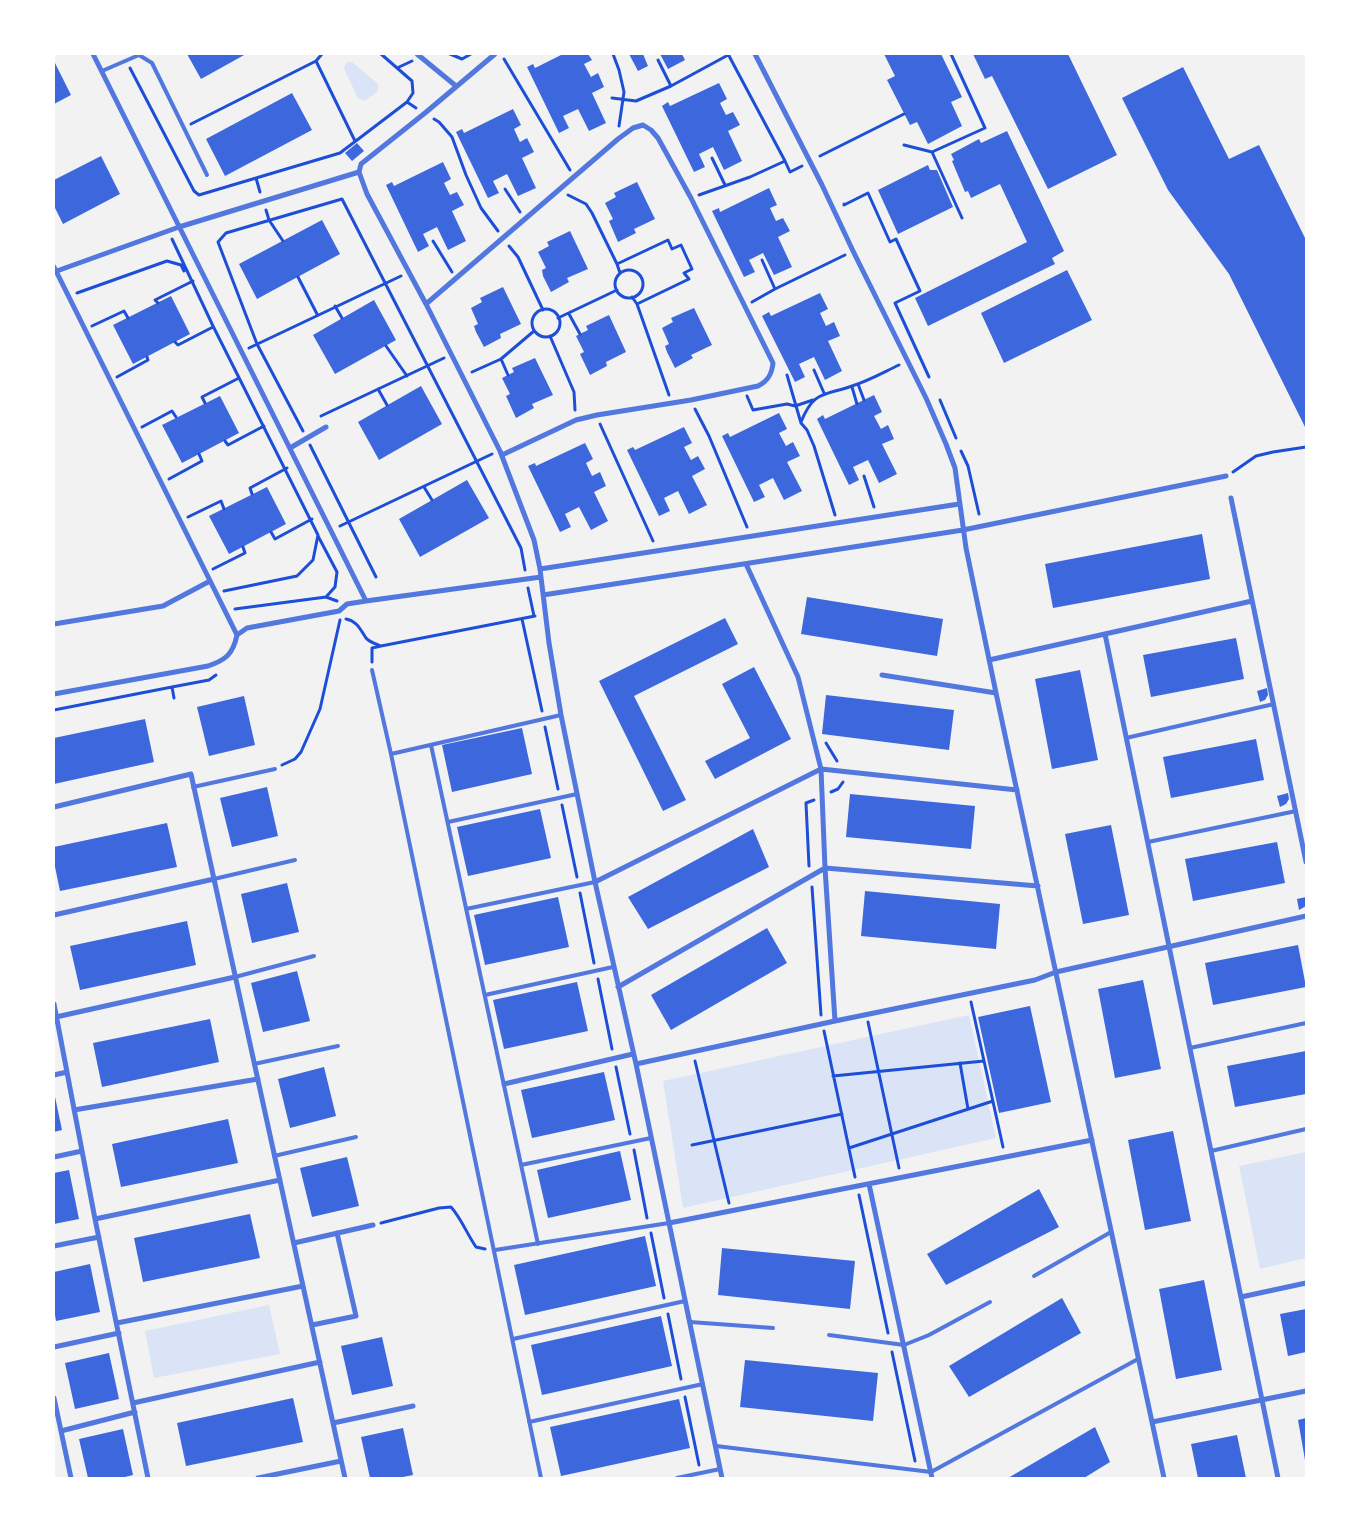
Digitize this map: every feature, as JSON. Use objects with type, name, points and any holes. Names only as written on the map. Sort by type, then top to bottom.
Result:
[{"type":"street","points":[[93,54],[366,601]]},
{"type":"street","points":[[417,54],[456,86]]},
{"type":"street","points":[[495,54],[425,114],[362,164],[359,172],[367,194],[426,304],[501,453],[534,540],[540,569],[561,715],[722,1478]]},
{"type":"street","points":[[755,54],[908,361],[955,468],[959,504],[989,660],[1164,1478]]},
{"type":"street","points":[[426,304],[618,139],[633,128],[643,126],[651,130],[658,138],[691,198],[773,363],[772,373],[763,383],[744,389],[690,400],[576,420],[501,453]]},
{"type":"street","points":[[237,635],[54,270],[179,227],[359,172]]},
{"type":"street","points":[[290,448],[326,427]]},
{"type":"street","points":[[543,596],[964,530],[1226,476]]},
{"type":"street","points":[[1231,498],[1306,862]]},
{"type":"street","points":[[540,569],[959,504]]},
{"type":"street","points":[[746,564],[798,678],[821,769],[834,1020]]},
{"type":"street","points":[[54,694],[208,666],[220,662],[229,654],[237,635],[247,628],[339,611],[347,604],[541,577]]},
{"type":"street","points":[[54,624],[163,606],[210,581]]},
{"type":"street","points":[[989,660],[1252,601]]},
{"type":"street","points":[[1105,634],[1278,1478]]},
{"type":"street","points":[[882,675],[996,693]]},
{"type":"street","points":[[595,882],[821,769],[1017,790]]},
{"type":"street","points":[[54,807],[191,774],[345,1478]]},
{"type":"street","points":[[618,987],[825,868],[1038,886]]},
{"type":"street","points":[[54,916],[214,879]]},
{"type":"street","points":[[636,1064],[834,1020],[1035,980],[1056,972],[1306,916]]},
{"type":"street","points":[[56,1017],[235,977]]},
{"type":"street","points":[[54,1004],[95,1219],[148,1478]]},
{"type":"street","points":[[504,1084],[633,1054]]},
{"type":"street","points":[[54,1075],[67,1072]]},
{"type":"street","points":[[74,1110],[258,1078]]},
{"type":"street","points":[[669,1223],[1092,1140]]},
{"type":"street","points":[[54,1156],[82,1151]]},
{"type":"street","points":[[95,1219],[280,1180]]},
{"type":"street","points":[[869,1184],[932,1478]]},
{"type":"street","points":[[294,1243],[373,1225]]},
{"type":"street","points":[[312,1325],[356,1316],[337,1234]]},
{"type":"street","points":[[54,1246],[99,1237]]},
{"type":"street","points":[[1241,1297],[1306,1283]]},
{"type":"street","points":[[117,1323],[303,1286]]},
{"type":"street","points":[[54,1347],[119,1333]]},
{"type":"street","points":[[133,1403],[320,1362]]},
{"type":"street","points":[[1152,1422],[1306,1391]]},
{"type":"street","points":[[54,1398],[71,1478]]},
{"type":"street","points":[[333,1423],[413,1406]]},
{"type":"street","points":[[61,1431],[135,1412]]},
{"type":"street","points":[[258,1478],[342,1461]]},
{"type":"lane","points":[[102,71],[139,55],[152,63],[207,175]]},
{"type":"lane","points":[[372,670],[541,1478]]},
{"type":"lane","points":[[1126,738],[1274,704]]},
{"type":"lane","points":[[391,754],[561,715]]},
{"type":"lane","points":[[431,745],[538,1244]]},
{"type":"lane","points":[[193,787],[275,769]]},
{"type":"lane","points":[[448,822],[577,794]]},
{"type":"lane","points":[[1148,842],[1296,811]]},
{"type":"lane","points":[[214,879],[295,860]]},
{"type":"lane","points":[[466,909],[595,882]]},
{"type":"lane","points":[[235,977],[314,956]]},
{"type":"lane","points":[[485,995],[613,967]]},
{"type":"lane","points":[[1190,1048],[1306,1023]]},
{"type":"lane","points":[[254,1064],[338,1046]]},
{"type":"lane","points":[[1211,1151],[1306,1129]]},
{"type":"lane","points":[[274,1156],[356,1138]]},
{"type":"lane","points":[[521,1165],[651,1138]]},
{"type":"lane","points":[[494,1250],[669,1223]]},
{"type":"lane","points":[[1034,1276],[1111,1232]]},
{"type":"lane","points":[[513,1339],[685,1301]]},
{"type":"lane","points":[[829,1335],[890,1345],[904,1345],[929,1335],[990,1302]]},
{"type":"lane","points":[[690,1322],[773,1328]]},
{"type":"lane","points":[[716,1446],[931,1472],[1138,1359]]},
{"type":"lane","points":[[529,1422],[703,1384]]},
{"type":"lane","points":[[677,1478],[720,1469]]},
{"type":"path","points":[[184,128],[316,61],[322,54]]},
{"type":"path","points":[[126,60],[194,191],[199,195],[340,153],[407,102],[413,93],[412,81],[381,54]]},
{"type":"path","points":[[450,54],[462,59],[471,54]]},
{"type":"path","points":[[500,54],[574,176]]},
{"type":"path","points":[[613,54],[624,92],[618,139]]},
{"type":"path","points":[[612,98],[636,101],[671,86],[729,54],[790,172],[904,114]]},
{"type":"path","points":[[904,145],[932,152],[985,128],[951,54]]},
{"type":"path","points":[[658,60],[671,86]]},
{"type":"path","points":[[316,61],[355,141]]},
{"type":"path","points":[[407,102],[439,122],[452,137],[481,208],[518,257],[543,310]]},
{"type":"path","points":[[932,152],[962,218]]},
{"type":"path","points":[[820,156],[824,164]]},
{"type":"path","points":[[712,158],[725,185]]},
{"type":"path","points":[[691,198],[750,177],[785,161]]},
{"type":"path","points":[[505,189],[524,219]]},
{"type":"path","points":[[558,190],[586,204],[596,220],[620,273]]},
{"type":"path","points":[[843,202],[844,205],[868,193],[890,242],[896,239],[920,291],[896,303],[932,384]]},
{"type":"path","points":[[376,577],[307,438],[257,344],[218,242],[226,233],[342,199],[521,548],[534,616]]},
{"type":"path","points":[[168,231],[191,282],[337,572],[335,587],[326,597],[225,611]]},
{"type":"path","points":[[617,264],[668,240],[672,249],[681,245],[692,268],[684,273],[689,280],[637,304]]},
{"type":"path","points":[[433,241],[456,279]]},
{"type":"path","points":[[745,306],[775,289],[853,251]]},
{"type":"path","points":[[68,296],[167,260],[181,265],[191,282]]},
{"type":"path","points":[[762,260],[775,289]]},
{"type":"path","points":[[633,270],[640,275],[643,284],[636,295],[632,297],[624,296],[617,290],[616,281],[620,273],[633,270]]},
{"type":"path","points":[[242,351],[409,272]]},
{"type":"path","points":[[158,303],[155,300],[204,275]]},
{"type":"path","points":[[298,277],[317,314]]},
{"type":"path","points":[[558,318],[617,290]]},
{"type":"path","points":[[632,297],[637,304],[671,402]]},
{"type":"path","points":[[335,306],[342,318]]},
{"type":"path","points":[[543,310],[552,311],[558,318],[559,327],[554,334],[541,336],[534,331],[532,326],[533,318],[543,310]]},
{"type":"path","points":[[85,329],[124,312],[128,318]]},
{"type":"path","points":[[569,314],[580,334]]},
{"type":"path","points":[[175,342],[178,345],[226,321]]},
{"type":"path","points":[[461,373],[472,372],[501,359],[534,331]]},
{"type":"path","points":[[550,336],[574,392],[576,420]]},
{"type":"path","points":[[386,346],[407,376]]},
{"type":"path","points":[[321,416],[451,354]]},
{"type":"path","points":[[110,380],[148,360],[147,357]]},
{"type":"path","points":[[501,359],[508,375]]},
{"type":"path","points":[[744,389],[753,410],[787,404],[795,406],[824,393],[852,387],[908,361]]},
{"type":"path","points":[[814,370],[824,393]]},
{"type":"path","points":[[205,403],[202,397],[252,372]]},
{"type":"path","points":[[787,375],[801,423],[807,430],[814,446],[837,523]]},
{"type":"path","points":[[858,384],[864,400]]},
{"type":"path","points":[[852,387],[857,404]]},
{"type":"path","points":[[378,390],[387,405]]},
{"type":"path","points":[[936,392],[957,441]]},
{"type":"path","points":[[801,423],[805,412],[814,399]]},
{"type":"path","points":[[690,400],[709,436],[751,536]]},
{"type":"path","points":[[135,430],[172,411],[176,418]]},
{"type":"path","points":[[597,415],[657,551]]},
{"type":"path","points":[[225,440],[228,445],[276,420]]},
{"type":"path","points":[[1226,476],[1256,456],[1306,447]]},
{"type":"path","points":[[961,449],[968,466],[979,514]]},
{"type":"path","points":[[331,530],[477,462],[501,453]]},
{"type":"path","points":[[161,483],[202,461],[199,454]]},
{"type":"path","points":[[252,494],[250,488],[298,464]]},
{"type":"path","points":[[864,476],[878,517]]},
{"type":"path","points":[[424,487],[432,500]]},
{"type":"path","points":[[180,520],[221,501],[224,508]]},
{"type":"path","points":[[271,532],[275,539],[323,514]]},
{"type":"path","points":[[216,593],[297,576],[314,560],[318,535]]},
{"type":"path","points":[[206,572],[245,553],[243,547]]},
{"type":"path","points":[[372,670],[372,648],[545,614]]},
{"type":"path","points":[[275,769],[295,759],[301,752],[320,709],[340,618],[353,620],[363,631],[367,640],[381,646]]},
{"type":"path","points":[[54,710],[172,687]]},
{"type":"path","points":[[826,742],[846,778],[838,789],[806,803],[822,1024],[917,1470]]},
{"type":"path","points":[[969,993],[1005,1158]]},
{"type":"path","points":[[866,1014],[901,1178]]},
{"type":"path","points":[[693,1051],[731,1211]]},
{"type":"path","points":[[833,1076],[984,1061]]},
{"type":"path","points":[[960,1063],[968,1109]]},
{"type":"path","points":[[849,1148],[993,1101]]},
{"type":"path","points":[[692,1145],[842,1114]]},
{"type":"path","points":[[373,1225],[439,1208],[451,1208],[458,1214],[466,1232],[476,1247],[494,1250]]},
{"type":"shaded area","points":[[352,62],[378,84],[378,91],[364,101],[358,98],[344,69],[346,63]]},
{"type":"shaded area","points":[[969,1015],[996,1138],[683,1208],[663,1081]]},
{"type":"shaded area","points":[[1306,1152],[1306,1258],[1260,1269],[1239,1166]]},
{"type":"shaded area","points":[[269,1305],[280,1354],[154,1378],[145,1331]]},
{"type":"building","points":[[187,54],[246,54],[201,79]]},
{"type":"building","points":[[563,54],[588,54],[592,60],[584,64],[591,77],[598,73],[604,87],[592,93],[606,123],[589,131],[578,109],[563,116],[569,128],[559,133],[527,67],[533,64],[535,68]]},
{"type":"building","points":[[629,54],[643,54],[648,66],[638,71]]},
{"type":"building","points":[[660,54],[682,54],[685,60],[668,69]]},
{"type":"building","points":[[884,54],[941,54],[962,97],[951,102],[962,126],[928,144],[917,122],[910,125],[887,80],[895,76]]},
{"type":"building","points":[[973,54],[1068,54],[1117,155],[1048,189],[992,76],[985,79]]},
{"type":"building","points":[[54,61],[71,95],[54,104]]},
{"type":"building","points":[[1183,67],[1229,159],[1259,145],[1306,240],[1306,429],[1229,274],[1168,190],[1122,98]]},
{"type":"building","points":[[719,83],[727,99],[720,103],[726,115],[733,112],[740,125],[728,131],[742,161],[724,170],[713,147],[699,154],[705,167],[694,172],[662,106],[668,102],[670,106]]},
{"type":"building","points":[[292,93],[312,130],[225,176],[206,139]]},
{"type":"building","points":[[513,109],[521,125],[514,129],[520,142],[527,138],[534,152],[522,158],[536,188],[518,196],[507,174],[493,181],[499,193],[488,198],[456,132],[462,129],[464,133]]},
{"type":"building","points":[[1007,131],[1064,251],[1052,258],[1055,264],[928,326],[915,298],[1027,242],[1000,184],[971,198],[968,191],[965,192],[952,161],[954,160],[951,154],[979,139],[981,143]]},
{"type":"building","points":[[357,143],[364,151],[352,161],[345,153]]},
{"type":"building","points":[[101,156],[120,194],[63,224],[54,206],[54,180]]},
{"type":"building","points":[[443,162],[451,179],[444,183],[450,195],[457,192],[464,205],[452,211],[466,241],[448,250],[437,227],[423,234],[429,246],[418,252],[386,185],[392,182],[394,186]]},
{"type":"building","points":[[928,165],[930,170],[937,170],[953,207],[898,234],[878,190]]},
{"type":"building","points":[[637,182],[655,219],[634,229],[636,233],[618,242],[609,221],[613,219],[605,203],[616,197],[614,193]]},
{"type":"building","points":[[769,188],[777,205],[770,208],[776,221],[783,218],[790,231],[778,237],[792,267],[774,275],[763,253],[749,260],[755,272],[744,277],[712,211],[719,208],[720,212]]},
{"type":"building","points":[[322,220],[340,254],[257,299],[239,264]]},
{"type":"building","points":[[570,231],[588,269],[567,278],[569,282],[551,292],[543,276],[542,270],[546,268],[538,252],[549,246],[547,242]]},
{"type":"building","points":[[1067,270],[1092,320],[1004,363],[981,313]]},
{"type":"building","points":[[503,287],[521,324],[500,334],[501,338],[484,347],[474,326],[478,324],[471,308],[482,302],[480,298]]},
{"type":"building","points":[[820,293],[828,309],[820,313],[826,326],[834,322],[840,336],[828,341],[842,371],[825,380],[814,357],[799,364],[805,377],[795,382],[762,316],[769,312],[771,316]]},
{"type":"building","points":[[171,296],[190,334],[133,364],[113,325]]},
{"type":"building","points":[[374,300],[396,340],[335,374],[313,335]]},
{"type":"building","points":[[694,308],[712,345],[691,355],[693,358],[675,368],[665,346],[669,344],[662,328],[673,322],[671,318]]},
{"type":"building","points":[[609,315],[626,352],[606,362],[607,366],[590,375],[580,354],[584,352],[576,336],[588,330],[586,326]]},
{"type":"building","points":[[535,358],[553,395],[532,404],[534,408],[516,418],[506,396],[510,394],[502,378],[514,372],[512,368]]},
{"type":"building","points":[[421,386],[442,424],[379,460],[358,422]]},
{"type":"building","points":[[874,395],[882,412],[874,416],[881,429],[888,425],[894,439],[882,444],[897,474],[879,483],[868,460],[853,467],[859,480],[849,485],[817,419],[823,415],[825,419]]},
{"type":"building","points":[[220,396],[239,433],[182,463],[162,425]]},
{"type":"building","points":[[779,413],[787,429],[779,433],[786,446],[793,442],[800,456],[787,462],[802,491],[784,500],[773,478],[759,485],[765,497],[754,502],[722,436],[728,433],[730,437]]},
{"type":"building","points":[[684,427],[692,443],[684,447],[691,460],[698,456],[705,469],[692,476],[707,505],[689,514],[678,491],[664,498],[670,511],[659,516],[627,450],[633,447],[635,450]]},
{"type":"building","points":[[585,443],[593,459],[586,463],[592,476],[600,472],[606,486],[594,492],[608,521],[591,530],[579,507],[565,514],[571,527],[560,532],[528,466],[535,463],[536,466]]},
{"type":"building","points":[[467,480],[489,518],[420,557],[399,519]]},
{"type":"building","points":[[267,487],[286,524],[229,554],[209,516]]},
{"type":"building","points":[[1202,534],[1210,579],[1053,608],[1045,564]]},
{"type":"building","points":[[807,597],[943,619],[937,656],[801,634]]},
{"type":"building","points":[[725,618],[738,644],[634,696],[686,800],[663,811],[599,681]]},
{"type":"building","points":[[1236,638],[1244,679],[1151,697],[1143,655]]},
{"type":"building","points":[[754,667],[791,739],[715,779],[705,761],[750,738],[722,684]]},
{"type":"building","points":[[1080,670],[1098,760],[1052,769],[1035,679]]},
{"type":"building","points":[[1267,688],[1268,695],[1265,700],[1260,702],[1257,691]]},
{"type":"building","points":[[826,695],[954,710],[949,750],[822,734]]},
{"type":"building","points":[[244,696],[255,745],[209,756],[197,707]]},
{"type":"building","points":[[145,719],[154,762],[54,784],[54,738]]},
{"type":"building","points":[[522,728],[532,774],[452,792],[442,745]]},
{"type":"building","points":[[1256,739],[1264,780],[1171,798],[1163,757]]},
{"type":"building","points":[[267,787],[278,836],[232,847],[220,798]]},
{"type":"building","points":[[1288,793],[1289,799],[1286,804],[1280,807],[1277,796]]},
{"type":"building","points":[[850,794],[975,806],[971,849],[846,837]]},
{"type":"building","points":[[540,809],[551,858],[468,876],[457,827]]},
{"type":"building","points":[[167,823],[177,867],[60,891],[54,862],[54,847]]},
{"type":"building","points":[[1111,825],[1129,915],[1083,924],[1065,834]]},
{"type":"building","points":[[753,829],[769,867],[648,929],[628,897]]},
{"type":"building","points":[[1277,842],[1285,883],[1193,901],[1185,859]]},
{"type":"building","points":[[287,883],[299,932],[252,943],[241,894]]},
{"type":"building","points":[[865,891],[1000,904],[996,949],[861,936]]},
{"type":"building","points":[[558,897],[569,947],[485,965],[474,915]]},
{"type":"building","points":[[1306,897],[1306,906],[1299,910],[1297,899]]},
{"type":"building","points":[[187,921],[196,965],[80,990],[70,946]]},
{"type":"building","points":[[767,928],[787,963],[671,1030],[651,995]]},
{"type":"building","points":[[1298,945],[1306,987],[1213,1005],[1205,963]]},
{"type":"building","points":[[297,971],[310,1021],[263,1032],[251,983]]},
{"type":"building","points":[[1143,980],[1161,1069],[1115,1078],[1098,989]]},
{"type":"building","points":[[577,982],[588,1031],[504,1049],[493,1000]]},
{"type":"building","points":[[1030,1006],[1051,1102],[999,1113],[978,1017]]},
{"type":"building","points":[[210,1019],[219,1062],[102,1087],[93,1043]]},
{"type":"building","points":[[1306,1051],[1306,1094],[1235,1107],[1227,1066]]},
{"type":"building","points":[[324,1067],[336,1116],[290,1128],[278,1079]]},
{"type":"building","points":[[604,1072],[615,1120],[532,1138],[521,1090]]},
{"type":"building","points":[[54,1092],[62,1130],[54,1132]]},
{"type":"building","points":[[228,1119],[238,1163],[121,1187],[112,1144]]},
{"type":"building","points":[[1173,1131],[1191,1221],[1145,1230],[1128,1140]]},
{"type":"building","points":[[620,1151],[631,1200],[548,1218],[537,1170]]},
{"type":"building","points":[[347,1157],[359,1206],[312,1217],[300,1168]]},
{"type":"building","points":[[69,1170],[79,1219],[54,1224],[54,1173]]},
{"type":"building","points":[[1039,1189],[1059,1227],[946,1285],[927,1254]]},
{"type":"building","points":[[250,1214],[260,1258],[143,1282],[134,1238]]},
{"type":"building","points":[[645,1236],[656,1286],[525,1315],[514,1265]]},
{"type":"building","points":[[722,1248],[855,1261],[850,1309],[718,1295]]},
{"type":"building","points":[[90,1264],[100,1312],[56,1321],[54,1309],[54,1272]]},
{"type":"building","points":[[1204,1280],[1222,1370],[1176,1379],[1159,1289]]},
{"type":"building","points":[[1062,1298],[1081,1333],[969,1397],[949,1366]]},
{"type":"building","points":[[1306,1309],[1306,1352],[1288,1356],[1280,1314]]},
{"type":"building","points":[[661,1316],[672,1366],[542,1395],[531,1345]]},
{"type":"building","points":[[382,1337],[393,1386],[352,1395],[341,1346]]},
{"type":"building","points":[[109,1353],[119,1399],[75,1409],[65,1363]]},
{"type":"building","points":[[745,1360],[878,1373],[873,1421],[740,1407]]},
{"type":"building","points":[[293,1398],[303,1442],[186,1466],[177,1423]]},
{"type":"building","points":[[679,1399],[690,1448],[561,1476],[550,1427]]},
{"type":"building","points":[[1306,1418],[1306,1460],[1305,1460],[1298,1420]]},
{"type":"building","points":[[1095,1427],[1110,1462],[1084,1478],[1008,1478]]},
{"type":"building","points":[[403,1428],[413,1475],[398,1478],[370,1478],[361,1437]]},
{"type":"building","points":[[123,1429],[133,1475],[121,1478],[88,1478],[79,1439]]},
{"type":"building","points":[[1237,1435],[1246,1478],[1198,1478],[1191,1444]]}]
